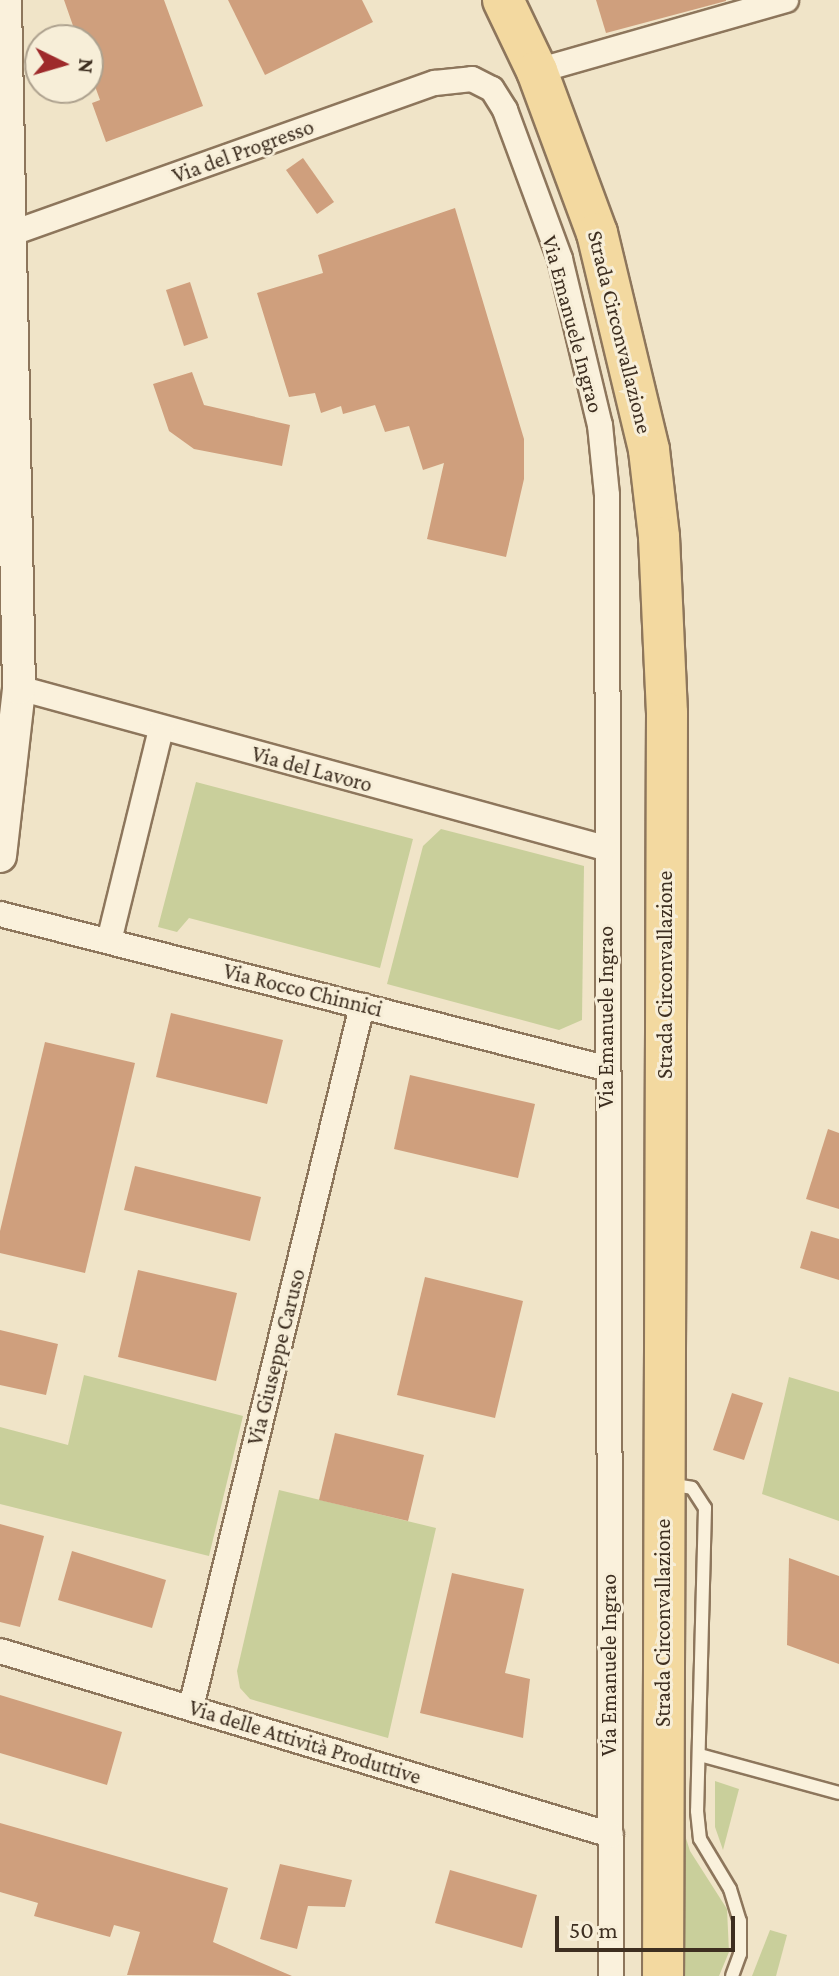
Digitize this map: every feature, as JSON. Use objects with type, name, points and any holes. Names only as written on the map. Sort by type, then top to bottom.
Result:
[{"type":"main road","name":"Strada Circonvallazione","points":[[503,0],[537,71],[597,233],[625,334],[649,450],[659,537],[667,713],[663,1976]]},
{"type":"street","points":[[0,856],[19,688],[7,235],[5,0]]},
{"type":"street","points":[[537,71],[786,0]]},
{"type":"street","name":"Via del Progresso","points":[[7,235],[435,83],[455,78],[481,82]]},
{"type":"street","name":"Via Emanuele Ingrao","points":[[481,82],[505,110],[560,259],[600,425],[607,495],[605,1068],[611,1976]]},
{"type":"street","name":"Via del Lavoro","points":[[19,688],[605,848]]},
{"type":"street","points":[[109,941],[161,729]]},
{"type":"street","name":"Via Rocco Chinnici","points":[[0,914],[605,1068]]},
{"type":"street","name":"Via Giuseppe Caruso","points":[[191,1707],[362,1006]]},
{"type":"street","name":"Via delle Attività Produttive","points":[[0,1651],[611,1835]]},
{"type":"lane","points":[[663,1484],[692,1488],[705,1508],[700,1839],[730,1889],[740,1921],[740,1954],[732,1976]]},
{"type":"lane","points":[[700,1755],[839,1793]]},
{"type":"green space","points":[[196,782],[413,839],[380,968],[189,918],[177,932],[158,927]]},
{"type":"green space","points":[[441,829],[584,866],[582,1020],[559,1030],[387,984],[423,846]]},
{"type":"green space","points":[[84,1375],[243,1416],[209,1556],[0,1504],[0,1427],[68,1445]]},
{"type":"green space","points":[[789,1377],[839,1392],[839,1521],[762,1494]]},
{"type":"green space","points":[[279,1490],[436,1528],[388,1738],[250,1699],[240,1688],[237,1671]]},
{"type":"green space","points":[[715,1781],[739,1789],[723,1850],[715,1827]]},
{"type":"green space","points":[[684,1832],[690,1851],[727,1909],[729,1952],[719,1976],[682,1976]]},
{"type":"green space","points":[[770,1930],[787,1935],[776,1976],[752,1976]]},
{"type":"building","points":[[64,0],[164,0],[203,106],[106,142],[92,104],[104,104],[104,24],[72,24]]},
{"type":"building","points":[[228,0],[362,0],[373,22],[265,75]]},
{"type":"building","points":[[596,0],[726,0],[726,1],[606,33]]},
{"type":"building","points":[[303,158],[334,202],[317,214],[286,170]]},
{"type":"building","points":[[455,208],[524,439],[524,479],[506,557],[427,539],[444,463],[423,470],[409,426],[385,432],[375,405],[343,414],[341,406],[321,413],[315,393],[289,397],[257,293],[323,273],[318,255]]},
{"type":"building","points":[[190,282],[208,338],[184,346],[166,290]]},
{"type":"building","points":[[192,372],[204,405],[290,425],[282,466],[194,449],[169,431],[153,384]]},
{"type":"building","points":[[171,1013],[283,1040],[267,1104],[156,1077]]},
{"type":"building","points":[[45,1042],[135,1063],[85,1273],[0,1253],[0,1231]]},
{"type":"building","points":[[410,1075],[535,1104],[518,1178],[394,1149]]},
{"type":"building","points":[[828,1129],[839,1133],[839,1209],[806,1199]]},
{"type":"building","points":[[135,1166],[261,1197],[250,1241],[124,1210]]},
{"type":"building","points":[[811,1231],[839,1239],[839,1280],[800,1268]]},
{"type":"building","points":[[138,1270],[237,1293],[216,1381],[118,1357]]},
{"type":"building","points":[[425,1277],[523,1301],[495,1418],[397,1395]]},
{"type":"building","points":[[0,1330],[58,1344],[46,1395],[0,1385]]},
{"type":"building","points":[[732,1393],[763,1403],[744,1460],[713,1450]]},
{"type":"building","points":[[335,1433],[424,1455],[408,1521],[319,1500]]},
{"type":"building","points":[[0,1524],[44,1536],[20,1627],[0,1622]]},
{"type":"building","points":[[72,1551],[166,1580],[152,1628],[58,1600]]},
{"type":"building","points":[[789,1558],[839,1576],[839,1664],[787,1645]]},
{"type":"building","points":[[452,1573],[524,1589],[505,1673],[530,1679],[523,1738],[420,1713]]},
{"type":"building","points":[[0,1695],[122,1732],[107,1785],[0,1753]]},
{"type":"building","points":[[0,1823],[228,1888],[213,1942],[292,1976],[127,1975],[140,1932],[114,1925],[110,1937],[34,1916],[38,1903],[0,1892]]},
{"type":"building","points":[[280,1864],[352,1880],[345,1907],[308,1906],[297,1949],[260,1939]]},
{"type":"building","points":[[450,1870],[537,1895],[522,1948],[435,1923]]}]
